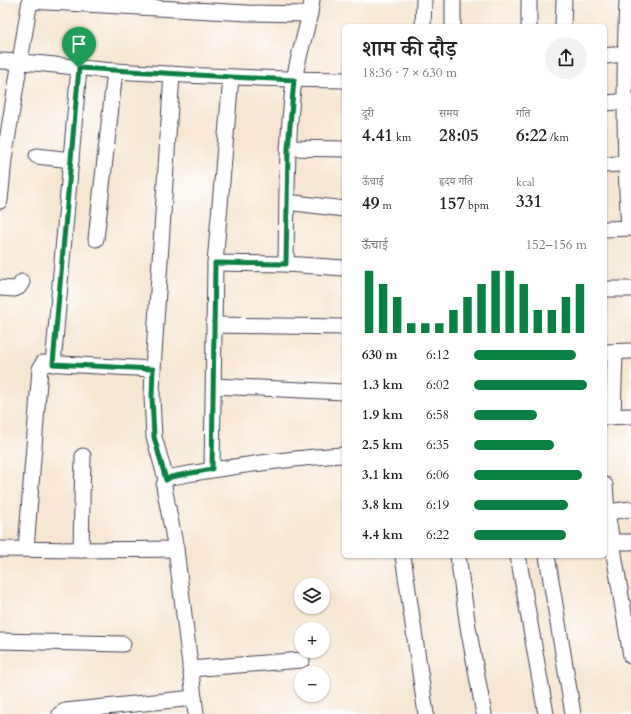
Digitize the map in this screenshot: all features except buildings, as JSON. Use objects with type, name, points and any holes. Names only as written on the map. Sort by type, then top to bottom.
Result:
[{"type":"street","points":[[0,201],[4,159],[5,123],[20,62],[30,0],[311,7],[294,80],[288,148],[286,264]]},
{"type":"street","points":[[420,0],[423,24]]},
{"type":"street","points":[[453,0],[453,24]]},
{"type":"street","points":[[529,0],[529,24]]},
{"type":"street","points":[[563,24],[564,0]]},
{"type":"street","points":[[607,229],[630,228],[627,0]]},
{"type":"street","points":[[607,56],[628,54]]},
{"type":"street","points":[[0,61],[115,71],[294,80],[342,80]]},
{"type":"street","points":[[53,364],[79,68]]},
{"type":"street","points":[[96,239],[115,71]]},
{"type":"street","points":[[172,74],[152,397],[154,437],[166,480],[164,485],[176,550],[196,714]]},
{"type":"street","points":[[212,469],[215,263],[231,77]]},
{"type":"street","points":[[607,103],[628,101]]},
{"type":"street","points":[[288,148],[342,149]]},
{"type":"street","points":[[37,156],[71,160]]},
{"type":"street","points":[[607,165],[628,163]]},
{"type":"street","points":[[287,202],[342,208]]},
{"type":"street","points":[[215,263],[286,264],[342,268]]},
{"type":"street","points":[[0,288],[14,289],[19,287],[22,282]]},
{"type":"street","points":[[607,290],[631,288]]},
{"type":"street","points":[[214,325],[342,327]]},
{"type":"street","points":[[631,351],[610,352],[609,417],[631,416]]},
{"type":"street","points":[[26,549],[40,369],[43,363],[153,369]]},
{"type":"street","points":[[214,386],[342,392]]},
{"type":"street","points":[[166,480],[171,477],[212,469],[306,457],[342,455]]},
{"type":"street","points":[[81,550],[83,456]]},
{"type":"street","points":[[631,509],[607,512],[609,542],[631,656]]},
{"type":"street","points":[[609,542],[631,542]]},
{"type":"street","points":[[0,549],[176,550]]},
{"type":"street","points":[[403,558],[426,714]]},
{"type":"street","points":[[458,558],[467,621],[484,714]]},
{"type":"street","points":[[518,558],[546,714]]},
{"type":"street","points":[[547,558],[573,714]]},
{"type":"street","points":[[0,641],[123,644]]},
{"type":"street","points":[[190,669],[302,660]]},
{"type":"street","points":[[60,714],[65,712],[194,698]]},
{"type":"route","points":[[79,68],[294,80],[288,148],[286,264],[215,263],[212,469],[171,477],[166,480],[154,437],[152,397],[153,369],[53,364],[79,68]]}]
